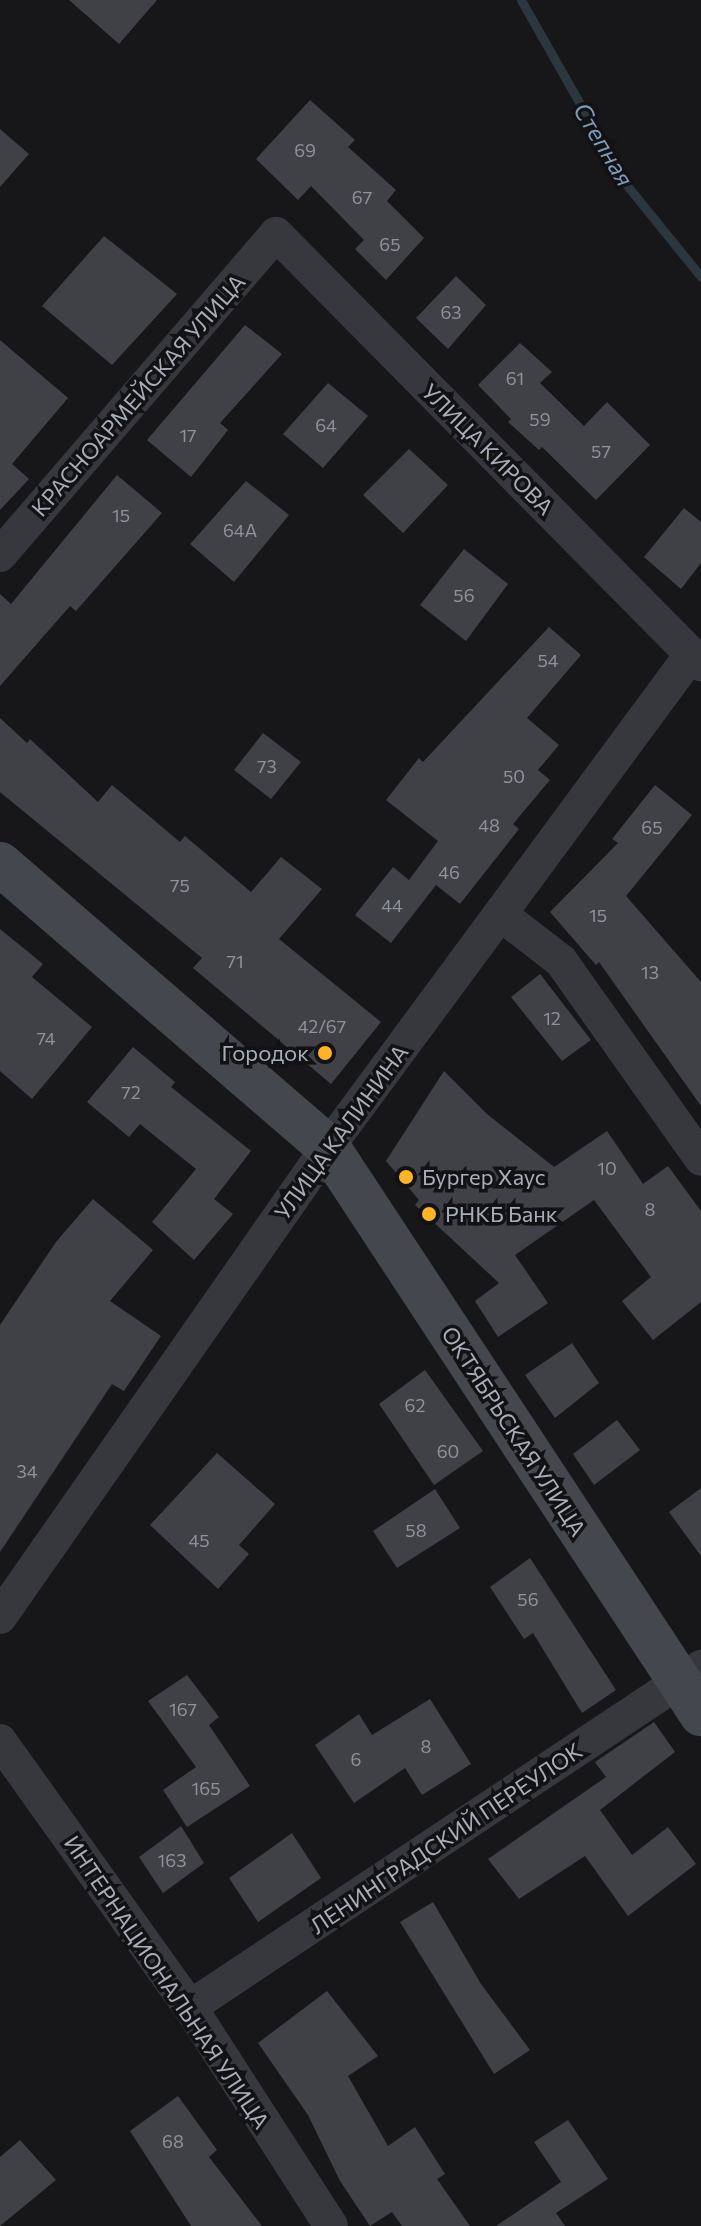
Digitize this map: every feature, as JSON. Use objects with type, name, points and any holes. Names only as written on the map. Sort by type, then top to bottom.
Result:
[{"type":"main road","name":"ОКТЯБРЬСКАЯ УЛИЦА","points":[[0,864],[328,1147],[694,1688]]},
{"type":"street","name":"КРАСНОАРМЕЙСКАЯ УЛИЦА","points":[[0,555],[276,234]]},
{"type":"street","name":"УЛИЦА КИРОВА","points":[[276,234],[696,659]]},
{"type":"street","name":"УЛИЦА КАЛИНИНА","points":[[0,1617],[328,1147],[500,914],[696,659]]},
{"type":"street","points":[[500,914],[561,961],[701,1159]]},
{"type":"street","name":"ЛЕНИНГРАДСКИЙ ПЕРЕУЛОК","points":[[190,2007],[694,1688]]},
{"type":"street","name":"ИНТЕРНАЦИОНАЛЬНАЯ УЛИЦА","points":[[0,1741],[190,2007],[331,2226]]},
{"type":"building","points":[[69,0],[157,0],[119,44]]},
{"type":"building","points":[[310,100],[355,140],[348,147],[396,190],[387,201],[424,238],[386,280],[355,249],[364,240],[311,186],[298,200],[256,159]]},
{"type":"building","points":[[0,129],[29,154],[0,187]]},
{"type":"building","points":[[104,236],[177,294],[112,365],[42,306]]},
{"type":"building","points":[[456,276],[486,305],[448,349],[416,318]]},
{"type":"building","points":[[245,325],[282,354],[220,423],[228,430],[191,477],[147,440]]},
{"type":"building","points":[[0,340],[68,398],[12,464],[29,479],[0,510]]},
{"type":"building","points":[[520,343],[552,372],[540,383],[584,426],[607,402],[650,445],[596,500],[542,447],[539,450],[508,422],[511,419],[478,385]]},
{"type":"building","points":[[328,383],[368,416],[323,468],[283,434]]},
{"type":"building","points":[[409,449],[448,485],[403,533],[363,495]]},
{"type":"building","points":[[117,475],[162,513],[76,611],[70,606],[0,686],[0,594],[11,604]]},
{"type":"building","points":[[246,481],[289,515],[234,582],[190,544]]},
{"type":"building","points":[[684,508],[701,522],[701,563],[681,589],[644,557]]},
{"type":"building","points":[[464,549],[508,584],[466,641],[420,605]]},
{"type":"building","points":[[549,627],[581,655],[527,718],[559,745],[538,770],[550,780],[513,824],[519,829],[460,904],[436,885],[391,943],[355,915],[393,867],[409,880],[438,841],[386,800],[419,758],[423,762]]},
{"type":"building","points":[[0,718],[27,743],[30,739],[98,802],[112,785],[180,842],[185,836],[251,892],[281,857],[322,889],[279,939],[381,1022],[331,1084],[193,968],[202,958],[0,792]]},
{"type":"building","points":[[263,733],[301,762],[271,799],[234,770]]},
{"type":"building","points":[[655,785],[692,815],[626,896],[701,982],[701,1106],[599,962],[596,965],[550,912],[618,843],[612,839]]},
{"type":"building","points":[[0,929],[43,964],[32,977],[92,1027],[32,1099],[0,1071]]},
{"type":"building","points":[[540,974],[591,1040],[562,1061],[511,997]]},
{"type":"building","points":[[133,1047],[175,1082],[171,1087],[251,1151],[214,1199],[233,1214],[194,1260],[152,1222],[196,1169],[140,1124],[129,1137],[87,1102]]},
{"type":"building","points":[[444,1071],[487,1114],[554,1167],[607,1131],[643,1184],[668,1166],[701,1211],[701,1302],[653,1340],[622,1301],[651,1277],[594,1200],[515,1255],[548,1303],[498,1337],[475,1301],[499,1283],[415,1205],[419,1200],[386,1161]]},
{"type":"building","points":[[93,1199],[153,1250],[110,1301],[161,1336],[124,1391],[112,1384],[0,1552],[0,1325],[56,1242]]},
{"type":"building","points":[[572,1343],[599,1383],[555,1418],[525,1375]]},
{"type":"building","points":[[425,1370],[483,1451],[434,1485],[379,1404]]},
{"type":"building","points":[[617,1420],[640,1450],[594,1485],[573,1454]]},
{"type":"building","points":[[217,1453],[275,1504],[239,1545],[249,1554],[218,1589],[150,1525]]},
{"type":"building","points":[[701,1488],[701,1556],[669,1512]]},
{"type":"building","points":[[435,1489],[460,1528],[397,1568],[373,1531]]},
{"type":"building","points":[[530,1558],[616,1690],[582,1713],[533,1633],[524,1639],[490,1587]]},
{"type":"building","points":[[187,1675],[219,1717],[209,1725],[250,1786],[187,1827],[163,1790],[196,1767],[148,1701]]},
{"type":"building","points":[[430,1699],[471,1764],[422,1795],[405,1768],[354,1803],[315,1745],[359,1714],[372,1735]]},
{"type":"building","points":[[654,1722],[675,1752],[600,1810],[632,1855],[668,1827],[696,1864],[628,1916],[585,1856],[519,1899],[488,1859],[606,1777],[595,1762]]},
{"type":"building","points":[[181,1826],[204,1863],[163,1893],[139,1857]]},
{"type":"building","points":[[292,1833],[321,1878],[258,1922],[229,1878]]},
{"type":"building","points":[[433,1902],[481,1984],[530,2050],[494,2074],[400,1922]]},
{"type":"building","points":[[327,1991],[378,2056],[348,2076],[388,2146],[415,2127],[445,2174],[437,2179],[470,2226],[402,2226],[392,2212],[370,2226],[340,2181],[308,2115],[258,2043]]},
{"type":"building","points":[[178,2096],[217,2150],[209,2157],[262,2226],[191,2226],[130,2131]]},
{"type":"building","points":[[568,2120],[608,2179],[556,2213],[565,2226],[496,2226],[561,2182],[534,2142]]},
{"type":"building","points":[[20,2140],[56,2180],[0,2226],[0,2157]]},
{"type":"waterway","name":"Степная","points":[[521,0],[625,183],[701,277]]},
{"type":"place","name":"Городок","points":[[325,1053]]},
{"type":"place","name":"Бургер Хаус","points":[[406,1177]]},
{"type":"place","name":"РНКБ Банк","points":[[429,1214]]}]
